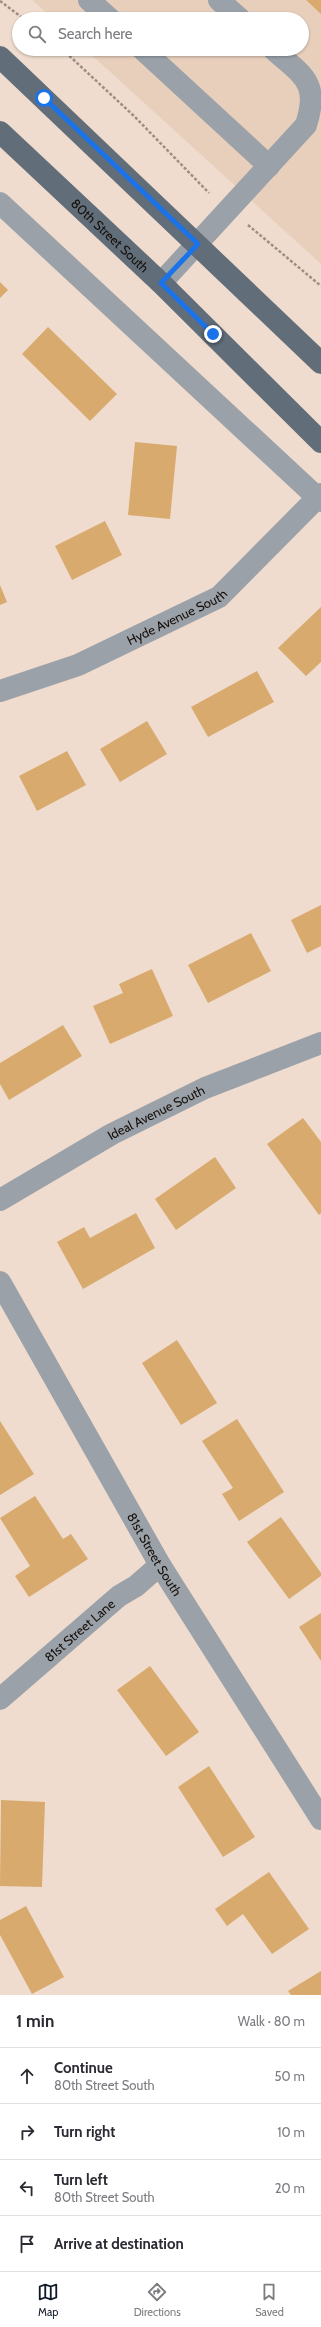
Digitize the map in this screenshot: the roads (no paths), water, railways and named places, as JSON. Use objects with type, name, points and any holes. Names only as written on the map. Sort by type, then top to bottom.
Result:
[{"type":"main road","points":[[0,57],[321,362]]},
{"type":"main road","name":"80th Street South","points":[[0,132],[161,283],[321,442]]},
{"type":"street","points":[[89,0],[102,12]]},
{"type":"street","points":[[219,0],[232,12]]},
{"type":"street","points":[[150,56],[269,166]]},
{"type":"street","points":[[161,283],[230,210],[306,125],[311,108],[310,88],[299,73],[281,56]]},
{"type":"street","points":[[0,203],[320,497]]},
{"type":"street","name":"Hyde Avenue South","points":[[0,690],[78,666],[219,597],[320,497]]},
{"type":"street","name":"Ideal Avenue South","points":[[0,1200],[112,1134],[198,1092],[321,1043]]},
{"type":"street","name":"81st Street South","points":[[0,1282],[160,1564],[321,1819]]},
{"type":"street","name":"81st Street Lane","points":[[0,1699],[119,1596],[136,1586],[160,1564]]}]
